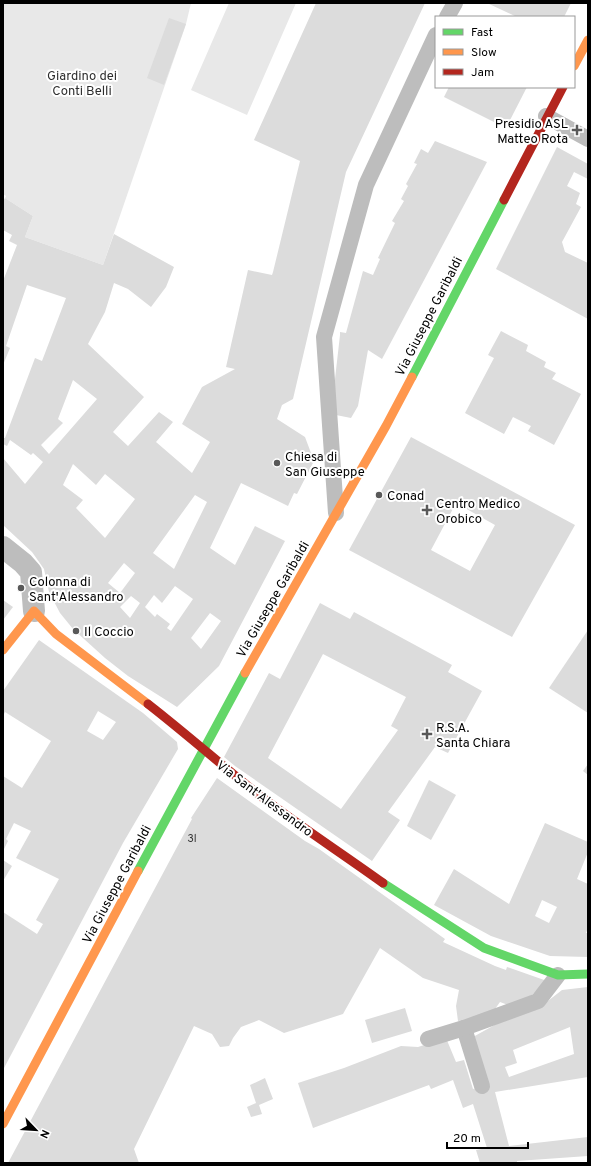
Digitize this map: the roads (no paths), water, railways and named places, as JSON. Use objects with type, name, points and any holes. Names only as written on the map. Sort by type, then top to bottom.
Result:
[{"type":"street","points":[[575,64],[588,40]]},
{"type":"street","name":"Via Giuseppe Garibaldi","points":[[3,1124],[202,749],[386,426],[546,116],[562,88]]},
{"type":"street","points":[[3,547],[23,563],[31,572],[34,611],[3,650]]},
{"type":"street","name":"Via Sant'Alessandro","points":[[34,611],[56,634],[188,735],[202,749],[255,792],[406,900],[484,948],[558,975],[588,974]]},
{"type":"lane","points":[[448,16],[455,3]]},
{"type":"lane","points":[[336,512],[324,337],[366,186],[435,37]]},
{"type":"lane","points":[[546,116],[588,139]]},
{"type":"lane","points":[[428,1039],[464,1028],[538,1001],[558,975]]},
{"type":"lane","points":[[464,1028],[482,1086]]},
{"type":"place","name":"Presidio ASL Matteo Rota","points":[[577,130]]},
{"type":"place","name":"Chiesa di San Giuseppe","points":[[277,463]]},
{"type":"place","name":"Conad","points":[[379,495]]},
{"type":"place","name":"Centro Medico Orobico","points":[[427,510]]},
{"type":"place","name":"Colonna di Sant'Alessandro","points":[[21,588]]},
{"type":"place","name":"Il Coccio","points":[[76,631]]},
{"type":"place","name":"R.S.A. Santa Chiara","points":[[427,734]]},
{"type":"park label","name":"Giardino dei Conti Belli","points":[[82,82]]}]
